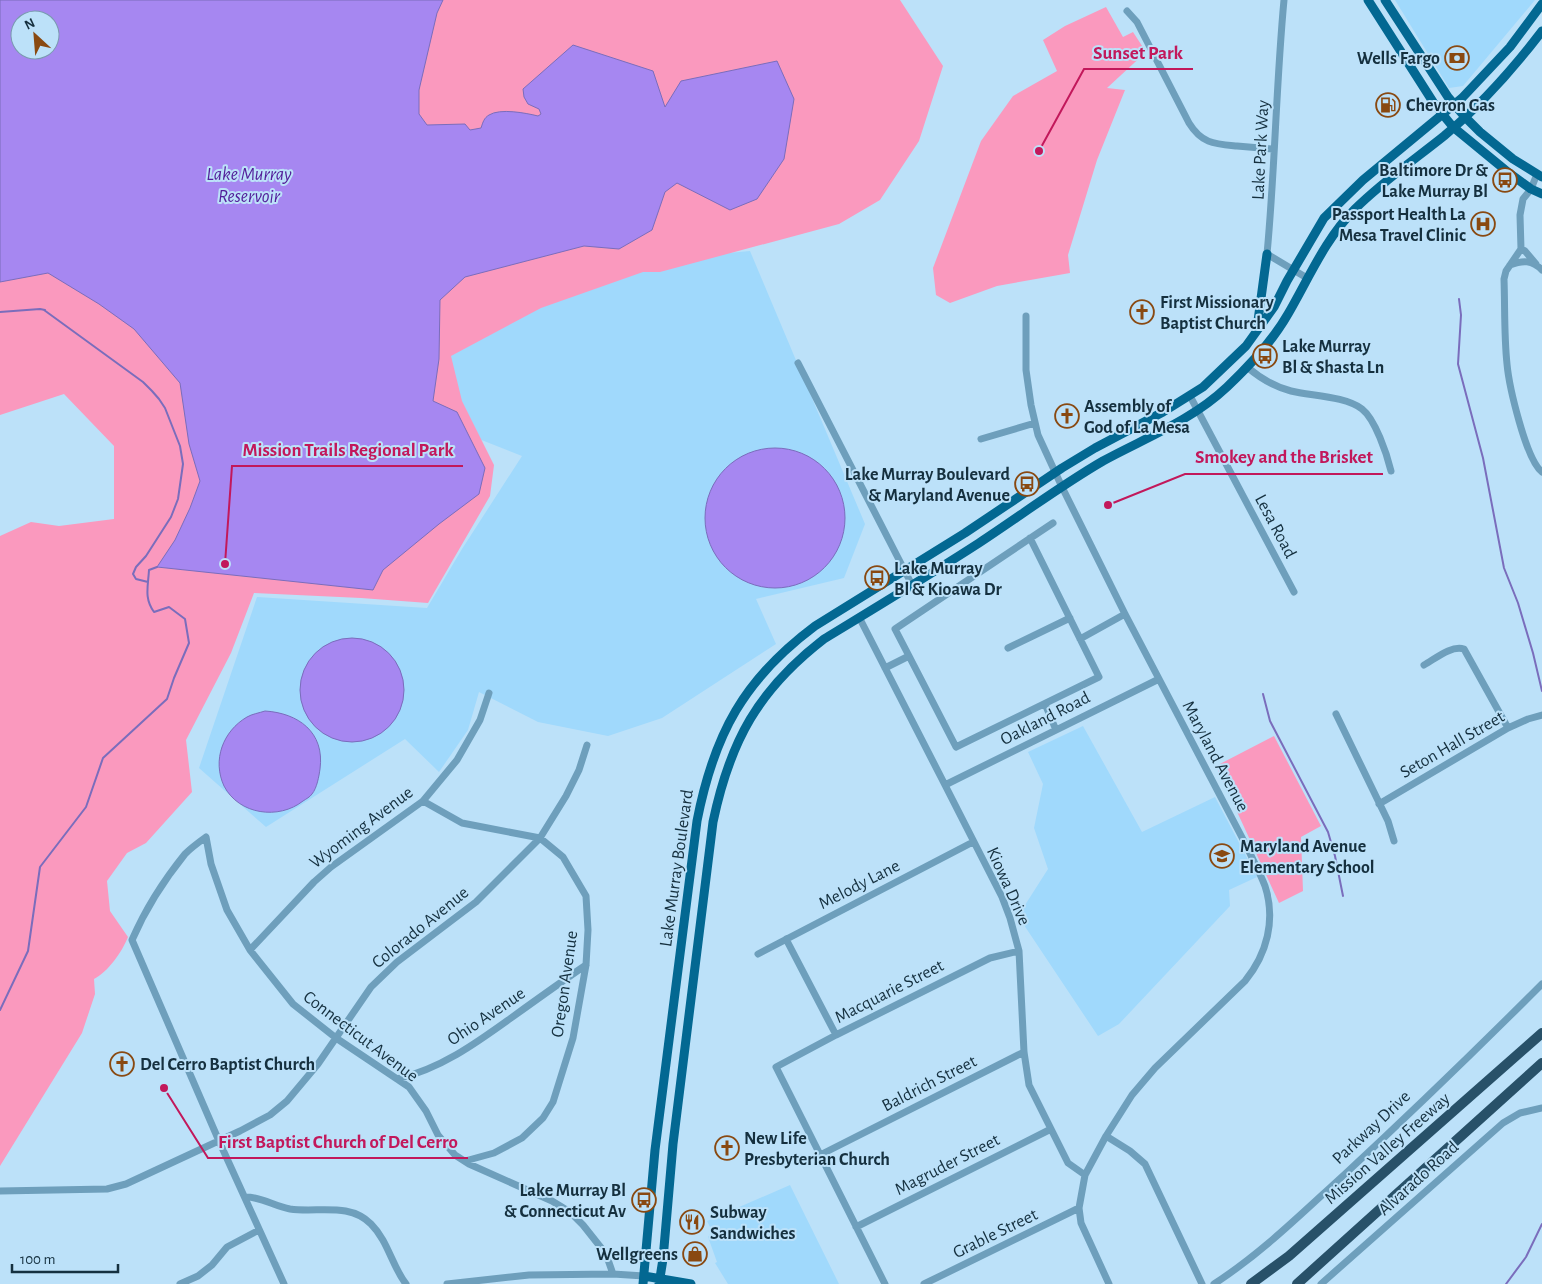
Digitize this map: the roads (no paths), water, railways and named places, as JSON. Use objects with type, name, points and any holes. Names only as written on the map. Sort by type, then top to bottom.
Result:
[{"type":"highway","name":"Mission Valley Freeway","points":[[1251,1284],[1289,1256],[1542,1033]]},
{"type":"highway","points":[[1297,1284],[1542,1063]]},
{"type":"main road","points":[[1368,0],[1443,115],[1454,127],[1531,189],[1542,194]]},
{"type":"main road","points":[[1385,0],[1465,117],[1513,159],[1539,175]]},
{"type":"main road","name":"Lake Murray Boulevard","points":[[644,1280],[656,1145],[697,821],[704,785],[726,726],[741,701],[762,673],[795,641],[815,626],[965,533],[1056,472],[1095,448],[1164,412],[1203,387],[1246,346],[1274,306],[1324,218],[1341,200],[1387,159],[1455,105],[1510,47],[1542,4]]},
{"type":"main road","name":"Lake Murray Boulevard","points":[[659,1281],[663,1259],[673,1144],[713,822],[720,791],[742,734],[756,708],[774,684],[824,639],[912,585],[1062,487],[1103,462],[1174,425],[1224,390],[1258,356],[1287,316],[1337,228],[1354,209],[1465,117],[1519,60],[1542,31]]},
{"type":"main road","points":[[1256,332],[1267,254]]},
{"type":"main road","points":[[670,1028],[687,1029]]},
{"type":"main road","points":[[656,1145],[673,1144]]},
{"type":"main road","points":[[644,1280],[691,1284]]},
{"type":"street","name":"Lake Park Way","points":[[1267,254],[1273,188],[1273,149],[1284,0]]},
{"type":"street","points":[[1128,11],[1137,22],[1189,123],[1199,136],[1208,142],[1220,145],[1273,149]]},
{"type":"street","points":[[1539,175],[1523,199],[1520,214],[1521,249],[1506,271],[1504,280],[1507,364],[1528,450],[1542,472]]},
{"type":"street","points":[[1521,249],[1542,270]]},
{"type":"street","points":[[1267,254],[1307,278]]},
{"type":"street","points":[[1510,265],[1522,261],[1536,264]]},
{"type":"street","name":"Maryland Avenue","points":[[1026,316],[1026,370],[1038,435],[1125,614],[1247,847],[1267,894],[1269,925],[1262,955],[1249,977],[1156,1068],[1132,1095],[1085,1174],[1079,1208],[1081,1223],[1108,1284]]},
{"type":"street","points":[[798,363],[886,530],[912,585]]},
{"type":"street","points":[[1247,367],[1275,385],[1289,390],[1348,402],[1361,408],[1366,412],[1382,440],[1391,471]]},
{"type":"street","name":"Lesa Road","points":[[1190,396],[1294,592]]},
{"type":"street","points":[[982,439],[1035,423]]},
{"type":"street","points":[[1030,538],[1099,677],[956,747],[895,629],[1030,538],[1053,523]]},
{"type":"street","points":[[1080,639],[1125,614]]},
{"type":"street","name":"Kiowa Drive","points":[[859,617],[1002,897],[1014,930],[1019,951],[1024,1052],[1029,1085],[1068,1163],[1085,1174]]},
{"type":"street","points":[[1008,648],[1070,618]]},
{"type":"street","points":[[1424,665],[1451,650],[1459,647],[1464,649],[1508,728]]},
{"type":"street","points":[[886,668],[909,656]]},
{"type":"street","name":"Oakland Road","points":[[945,785],[1159,679]]},
{"type":"street","name":"Wyoming Avenue","points":[[250,950],[314,882],[331,867],[423,801],[456,760],[480,720],[489,693]]},
{"type":"street","points":[[1045,704],[1056,730]]},
{"type":"street","points":[[1336,714],[1388,821],[1394,841]]},
{"type":"street","name":"Seton Hall Street","points":[[1379,804],[1508,728],[1528,718],[1542,715]]},
{"type":"street","name":"Colorado Avenue","points":[[0,1191],[107,1188],[126,1184],[270,1115],[287,1101],[318,1064],[371,987],[397,962],[476,902],[540,838],[566,796],[579,770],[588,745]]},
{"type":"street","name":"Oregon Avenue","points":[[423,801],[462,823],[540,838],[563,857],[586,896],[588,930],[586,965],[573,1038],[557,1092],[548,1110],[530,1132],[514,1144],[494,1153],[465,1161]]},
{"type":"street","name":"Connecticut Avenue","points":[[219,1141],[132,940],[139,924],[164,882],[186,853],[206,837],[211,864],[227,910],[250,950],[292,1004],[336,1038],[409,1087],[426,1111],[438,1135],[455,1155],[552,1201],[570,1212],[606,1254],[612,1274]]},
{"type":"street","name":"Melody Lane","points":[[758,954],[973,842]]},
{"type":"street","points":[[786,939],[836,1035]]},
{"type":"street","name":"Macquarie Street","points":[[820,1155],[776,1067],[990,958],[1019,951]]},
{"type":"street","name":"Ohio Avenue","points":[[397,1079],[410,1076],[442,1063],[469,1048],[586,965]]},
{"type":"street","name":"Parkway Drive","points":[[1214,1284],[1236,1270],[1287,1229],[1405,1118],[1542,984]]},
{"type":"street","name":"Baldrich Street","points":[[820,1155],[1024,1052]]},
{"type":"street","name":"Alvarado Road","points":[[1321,1284],[1503,1123],[1520,1113],[1542,1108]]},
{"type":"street","name":"Magruder Street","points":[[856,1227],[1051,1129]]},
{"type":"street","points":[[1106,1136],[1130,1150],[1145,1164],[1202,1284]]},
{"type":"street","points":[[219,1141],[284,1284]]},
{"type":"street","points":[[820,1155],[885,1284]]},
{"type":"street","points":[[246,1197],[257,1197],[278,1206],[292,1209],[339,1210],[356,1214],[371,1224],[380,1236],[400,1277],[406,1284]]},
{"type":"street","name":"Grable Street","points":[[924,1284],[1079,1208]]},
{"type":"street","points":[[180,1284],[198,1276],[212,1266],[227,1247],[259,1230]]},
{"type":"street","points":[[447,1284],[529,1275],[612,1274],[644,1280]]},
{"type":"water","name":"Lake Murray Reservoir","points":[[0,0],[443,0],[437,13],[419,90],[419,114],[427,125],[465,124],[470,130],[481,128],[486,117],[494,113],[513,112],[538,116],[541,114],[539,109],[528,104],[524,97],[523,89],[573,45],[653,71],[665,107],[681,81],[777,61],[794,99],[784,159],[757,199],[730,210],[677,183],[665,192],[652,230],[619,249],[584,246],[465,277],[440,300],[439,359],[433,401],[457,412],[485,468],[479,494],[383,570],[373,590],[157,567],[175,540],[200,481],[189,444],[180,383],[134,329],[99,304],[48,273],[0,282]]},
{"type":"water","points":[[775,448],[802,454],[814,460],[824,469],[833,479],[839,491],[845,518],[839,545],[833,557],[824,567],[814,576],[802,582],[775,588],[748,582],[736,576],[726,567],[717,557],[711,545],[705,518],[711,491],[717,479],[726,469],[736,460],[748,454]]},
{"type":"water","points":[[352,638],[372,642],[389,653],[400,670],[404,690],[400,710],[389,727],[372,738],[352,742],[332,738],[315,727],[304,710],[300,690],[304,670],[315,653],[332,642]]},
{"type":"water","points":[[265,711],[288,716],[298,720],[307,727],[318,745],[320,756],[318,778],[311,795],[283,811],[260,812],[239,803],[224,786],[219,766],[222,747],[232,730],[247,717]]},
{"type":"waterway","points":[[1459,299],[1461,315],[1458,364],[1483,458],[1504,568],[1518,603],[1542,691]]},
{"type":"waterway","points":[[44,310],[143,382],[165,408],[180,446],[183,464],[178,499],[171,517],[133,574],[136,579],[148,582]]},
{"type":"waterway","points":[[0,312],[45,310]]},
{"type":"waterway","points":[[0,1010],[28,951],[40,867],[86,807],[103,758],[167,699],[189,643],[185,619],[169,607],[154,612],[151,607],[147,592],[149,570],[157,567]]},
{"type":"waterway","points":[[1263,694],[1270,721],[1328,832],[1343,896]]},
{"type":"waterway","points":[[1506,1284],[1526,1257],[1542,1224]]},
{"type":"place","name":"Wells Fargo","points":[[1457,58]]},
{"type":"place","name":"Chevron Gas","points":[[1388,105]]},
{"type":"place","name":"Sunset Park","points":[[1039,151]]},
{"type":"place","name":"Baltimore Dr & Lake Murray Bl","points":[[1505,180]]},
{"type":"place","name":"Passport Health La Mesa Travel Clinic","points":[[1483,224]]},
{"type":"place","name":"First Missionary Baptist Church","points":[[1142,312]]},
{"type":"place","name":"Lake Murray Bl & Shasta Ln","points":[[1265,356]]},
{"type":"place","name":"Assembly of God of La Mesa","points":[[1067,416]]},
{"type":"place","name":"Lake Murray Boulevard & Maryland Avenue","points":[[1027,484]]},
{"type":"place","name":"Smokey and the Brisket","points":[[1108,505]]},
{"type":"place","name":"Mission Trails Regional Park","points":[[225,564]]},
{"type":"place","name":"Lake Murray Bl & Kioawa Dr","points":[[877,578]]},
{"type":"place","name":"Maryland Avenue Elementary School","points":[[1222,856]]},
{"type":"place","name":"Del Cerro Baptist Church","points":[[122,1064]]},
{"type":"place","name":"First Baptist Church of Del Cerro","points":[[164,1088]]},
{"type":"place","name":"New Life Presbyterian Church","points":[[727,1148]]},
{"type":"place","name":"Lake Murray Bl & Connecticut Av","points":[[644,1200]]},
{"type":"place","name":"Subway Sandwiches","points":[[692,1222]]},
{"type":"place","name":"Wellgreens","points":[[695,1254]]}]
